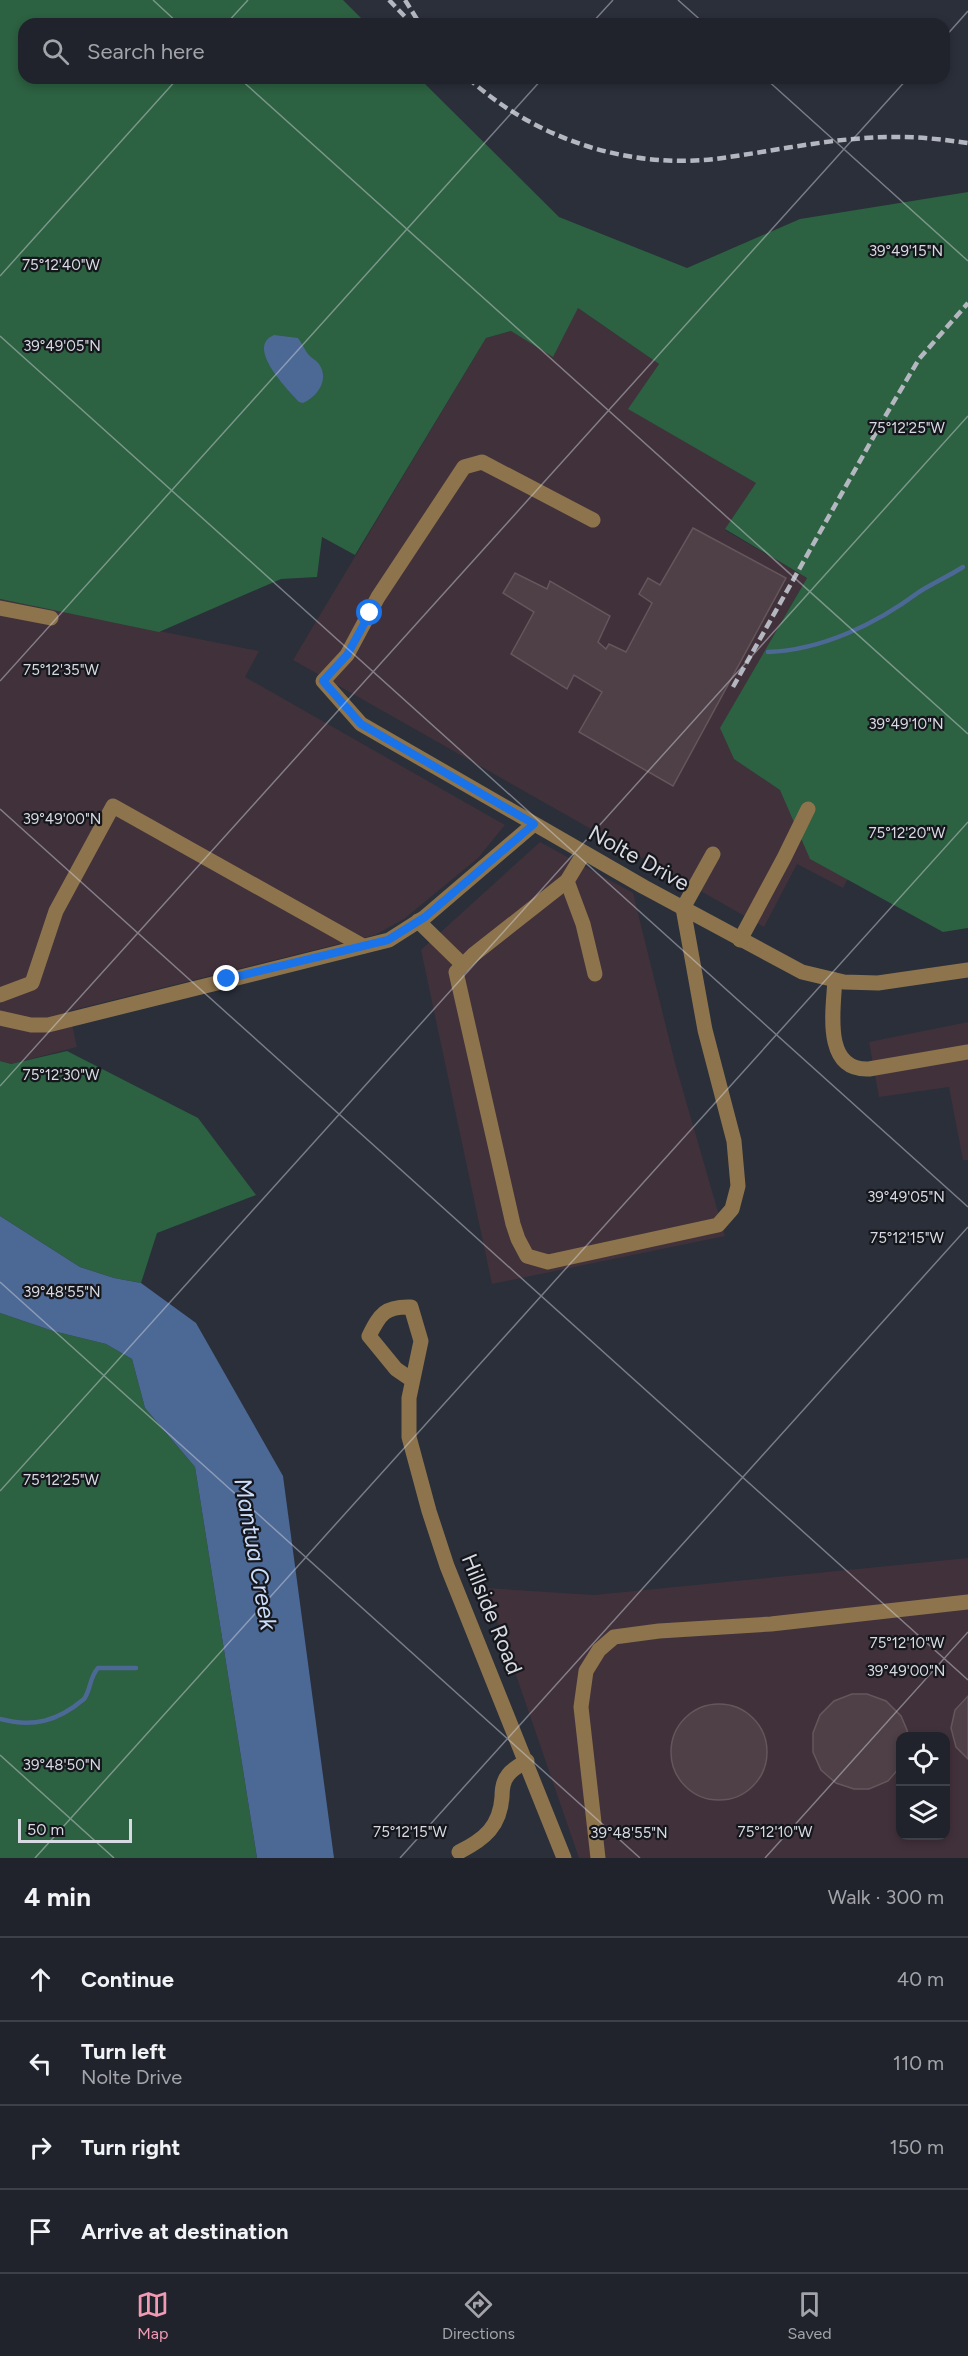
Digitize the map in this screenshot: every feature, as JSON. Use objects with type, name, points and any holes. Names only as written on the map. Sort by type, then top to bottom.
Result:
[{"type":"street","name":"Nolte Drive","points":[[593,520],[482,462],[464,467],[378,597],[347,655],[323,681],[361,724],[683,908],[802,972],[834,980],[878,984],[968,970]]},
{"type":"street","points":[[0,608],[51,618]]},
{"type":"street","points":[[0,995],[32,983],[56,911],[113,806],[363,946]]},
{"type":"street","points":[[740,939],[784,858],[807,809]]},
{"type":"street","points":[[0,1018],[31,1025],[48,1025],[388,940],[418,921],[534,824]]},
{"type":"street","points":[[584,852],[567,881],[456,972],[513,1224],[527,1256],[548,1262],[718,1225],[732,1209],[738,1186],[734,1141],[705,1030],[683,908],[713,854]]},
{"type":"street","points":[[567,881],[583,924],[595,974]]},
{"type":"street","points":[[418,921],[463,965]]},
{"type":"street","points":[[834,980],[834,1035],[840,1056],[848,1066],[869,1069],[968,1052]]},
{"type":"street","name":"Hillside Road","points":[[412,1380],[396,1369],[369,1336],[379,1315],[395,1306],[411,1307],[418,1324],[421,1341],[412,1380],[408,1417],[409,1437],[434,1530],[564,1858]]},
{"type":"street","points":[[598,1858],[581,1707],[586,1671],[599,1650],[614,1637],[659,1631],[771,1624],[968,1602]]},
{"type":"street","points":[[459,1852],[480,1840],[494,1827],[499,1816],[504,1781],[508,1774],[527,1761]]},
{"type":"shaded area","points":[[578,308],[659,364],[629,409],[756,483],[725,530],[807,578],[747,682],[884,808],[843,888],[797,864],[764,927],[293,660],[486,338]]},
{"type":"shaded area","points":[[0,599],[259,651],[245,677],[505,825],[478,858],[404,919],[375,935],[69,1011],[77,1047],[11,1064],[0,1061]]},
{"type":"shaded area","points":[[540,842],[633,893],[675,1063],[725,1236],[492,1284],[421,950]]},
{"type":"shaded area","points":[[968,1022],[968,1160],[963,1160],[949,1087],[879,1097],[869,1042]]},
{"type":"shaded area","points":[[968,1558],[968,1858],[579,1858],[486,1588],[594,1595]]},
{"type":"green space","points":[[0,0],[343,0],[361,18],[18,18],[18,84],[425,84],[559,217],[687,268],[800,219],[968,192],[968,928],[943,932],[810,859],[780,790],[734,759],[720,728],[807,578],[725,529],[756,483],[628,409],[659,364],[578,308],[553,357],[511,331],[486,338],[355,555],[322,537],[317,577],[281,579],[159,632],[0,599]]},
{"type":"green space","points":[[67,1051],[198,1118],[256,1195],[157,1233],[141,1283],[114,1278],[80,1267],[0,1216],[0,1061],[11,1064]]},
{"type":"green space","points":[[0,1313],[53,1331],[106,1344],[132,1359],[145,1408],[195,1467],[257,1858],[0,1858]]},
{"type":"water","points":[[274,335],[298,338],[322,370],[320,387],[313,397],[303,403],[299,402],[286,388],[266,358],[264,349],[266,341]]},
{"type":"water","name":"Mantua Creek","points":[[0,1216],[80,1267],[114,1278],[141,1283],[196,1323],[283,1476],[334,1858],[257,1858],[195,1467],[145,1408],[132,1359],[106,1344],[53,1331],[0,1313]]},
{"type":"building","points":[[693,528],[786,578],[673,786],[579,732],[602,692],[574,675],[567,689],[511,654],[534,612],[503,593],[515,573],[547,589],[550,581],[610,616],[598,642],[606,649],[609,644],[626,652],[652,603],[639,594],[648,578],[660,585]]},
{"type":"building","points":[[852,1694],[867,1694],[886,1701],[901,1716],[907,1732],[896,1732],[896,1772],[888,1781],[869,1789],[854,1789],[836,1783],[821,1770],[813,1752],[813,1733],[820,1715],[834,1701]]},
{"type":"building","points":[[968,1696],[968,1759],[956,1747],[951,1728],[955,1710]]},
{"type":"building","points":[[719,1704],[737,1708],[753,1718],[763,1734],[767,1752],[763,1770],[753,1786],[737,1796],[719,1800],[701,1796],[685,1786],[675,1770],[671,1752],[675,1734],[685,1718],[701,1708]]},
{"type":"waterway","points":[[768,652],[828,641],[867,625],[963,567]]},
{"type":"waterway","points":[[0,1719],[23,1723],[45,1721],[65,1713],[84,1699],[98,1668],[136,1668]]},
{"type":"railway","points":[[389,0],[406,18]]},
{"type":"railway","points":[[405,0],[416,18]]},
{"type":"railway","points":[[475,84],[522,117],[552,133],[615,154],[648,159],[682,161],[715,159],[831,141],[877,137],[968,143]]},
{"type":"railway","points":[[733,687],[919,359],[968,303]]},
{"type":"route","points":[[227,979],[388,940],[425,917],[534,824],[361,724],[323,681],[347,655],[370,613]]}]
